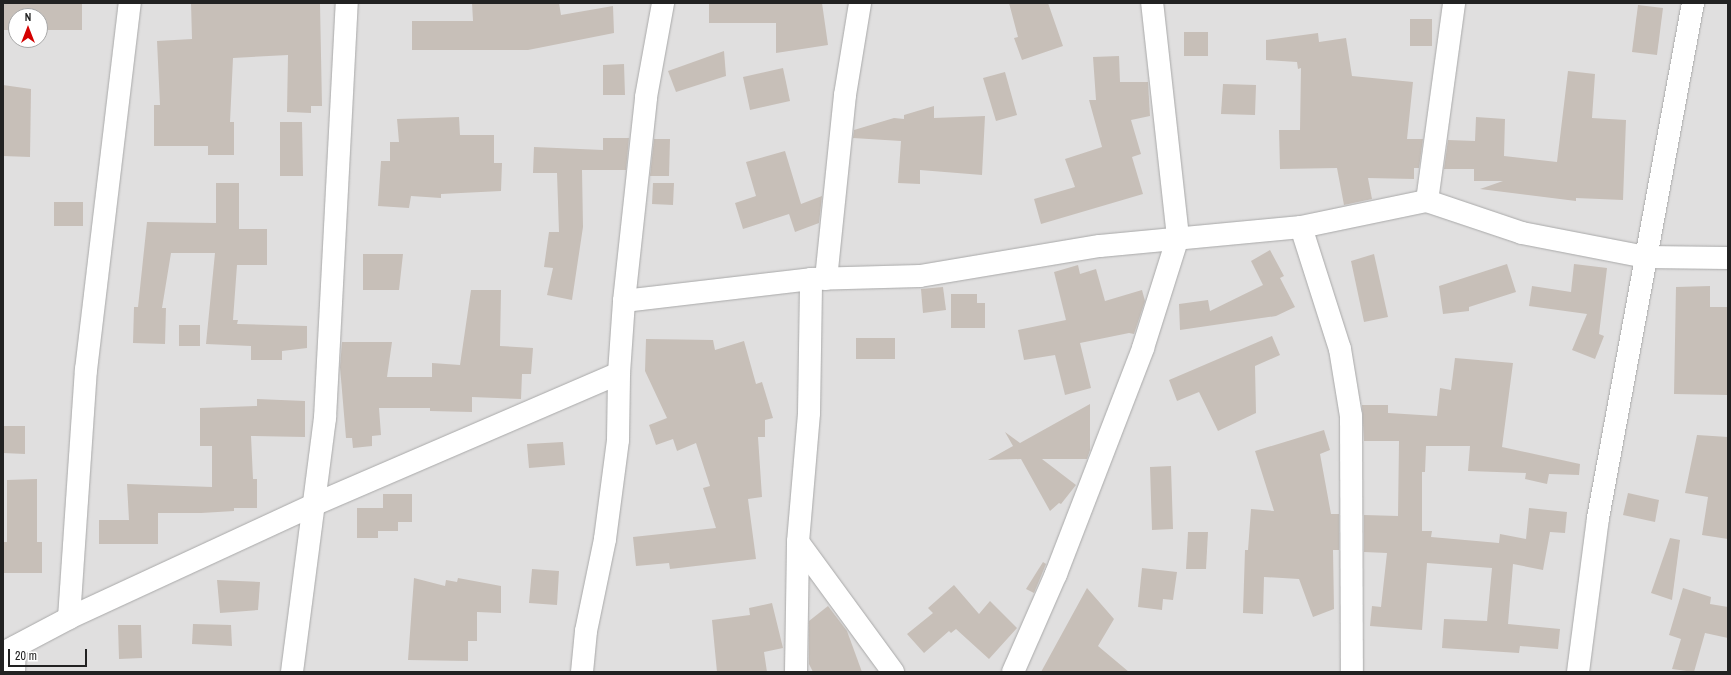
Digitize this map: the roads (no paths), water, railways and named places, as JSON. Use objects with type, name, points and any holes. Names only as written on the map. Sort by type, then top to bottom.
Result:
[{"type":"street","points":[[69,618],[87,363],[130,3]]},
{"type":"street","points":[[292,672],[325,418],[347,3]]},
{"type":"street","points":[[582,672],[586,631],[605,540],[618,440],[619,373],[624,301],[646,97],[663,3]]},
{"type":"street","points":[[796,672],[798,542],[810,413],[818,279],[860,3]]},
{"type":"street","points":[[1013,672],[1056,574],[1144,348],[1178,237],[1152,3]]},
{"type":"street","points":[[1427,202],[1454,3]]},
{"type":"street","points":[[1578,672],[1598,518],[1693,3]]},
{"type":"street","points":[[624,301],[818,279],[920,276],[1100,246],[1178,237],[1301,227],[1427,202],[1522,232],[1646,258],[1728,258]]},
{"type":"street","points":[[1301,227],[1340,349],[1351,416],[1352,672]]},
{"type":"street","points":[[14,672],[9,650],[69,618],[313,505],[619,373]]},
{"type":"street","points":[[798,542],[893,672]]}]
